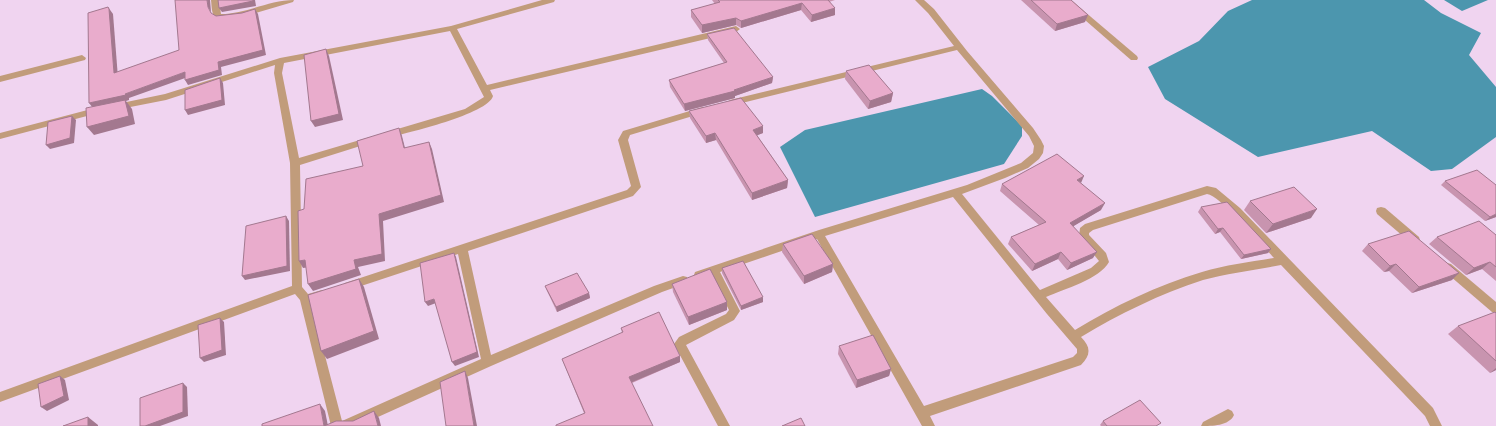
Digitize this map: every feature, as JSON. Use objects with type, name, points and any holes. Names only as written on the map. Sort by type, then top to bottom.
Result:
[{"type":"street","points":[[215,0],[216,13],[219,17],[223,17],[236,15],[290,0]]},
{"type":"street","points":[[0,136],[75,116],[166,97],[280,61],[452,28],[551,0]]},
{"type":"street","points":[[345,426],[487,362],[658,289],[819,234],[955,192],[1030,163],[1036,159],[1040,150],[1038,141],[1030,130],[959,47],[931,11],[919,0]]},
{"type":"street","points":[[1066,0],[1134,58]]},
{"type":"street","points":[[296,163],[468,111],[488,99],[489,96],[485,88],[452,28]]},
{"type":"street","points":[[485,88],[736,29]]},
{"type":"street","points":[[305,300],[630,194],[636,187],[623,140],[626,133],[713,107],[959,47]]},
{"type":"street","points":[[0,78],[82,58]]},
{"type":"street","points":[[280,61],[278,72],[296,163],[297,289]]},
{"type":"street","points":[[1039,295],[1095,271],[1104,262],[1102,256],[1084,236],[1084,231],[1089,228],[1207,190],[1220,196],[1283,260],[1429,412],[1436,426]]},
{"type":"street","points":[[921,413],[1077,361],[1083,355],[1082,347],[1074,336],[955,192]]},
{"type":"street","points":[[1381,211],[1423,246]]},
{"type":"street","points":[[819,234],[929,426]]},
{"type":"street","points":[[462,249],[487,362]]},
{"type":"street","points":[[1074,336],[1110,314],[1157,293],[1203,276],[1283,260]]},
{"type":"street","points":[[1441,261],[1496,309]]},
{"type":"street","points":[[713,270],[735,311],[730,318],[683,340],[680,344],[724,426]]},
{"type":"street","points":[[297,289],[302,293],[305,300],[337,426]]},
{"type":"street","points":[[0,397],[297,289]]},
{"type":"street","points":[[317,406],[331,401]]},
{"type":"street","points":[[1207,426],[1228,415]]},
{"type":"water","points":[[1252,0],[1424,0],[1441,13],[1481,33],[1469,55],[1496,87],[1496,137],[1452,169],[1431,171],[1372,131],[1258,157],[1165,99],[1148,67],[1199,41],[1228,11]]},
{"type":"water","points":[[1444,0],[1488,0],[1462,11]]},
{"type":"water","points":[[982,89],[992,96],[1022,126],[1022,136],[1004,164],[815,217],[780,147],[805,130]]},
{"type":"building","points":[[175,0],[207,0],[211,13],[216,16],[242,13],[255,9],[263,50],[218,62],[219,70],[185,80],[185,72],[125,94],[126,95],[89,103],[88,13],[108,7],[109,9],[114,73],[179,50]]},
{"type":"building","points":[[218,0],[253,0],[253,1],[219,8]]},
{"type":"building","points":[[718,0],[828,0],[835,8],[812,15],[802,3],[741,21],[736,18],[702,25],[691,10],[720,2]]},
{"type":"building","points":[[1031,0],[1071,0],[1088,15],[1057,24]]},
{"type":"building","points":[[734,28],[773,77],[734,90],[735,91],[684,104],[669,80],[727,62],[707,34]]},
{"type":"building","points":[[326,49],[339,114],[311,121],[304,55]]},
{"type":"building","points":[[869,65],[893,93],[870,101],[846,71]]},
{"type":"building","points":[[220,78],[222,100],[185,110],[185,90]]},
{"type":"building","points":[[741,98],[763,126],[753,130],[788,180],[752,193],[715,133],[706,136],[689,111]]},
{"type":"building","points":[[125,100],[129,116],[87,127],[86,108]]},
{"type":"building","points":[[72,116],[70,138],[46,145],[48,122]]},
{"type":"building","points":[[399,128],[404,148],[429,142],[441,195],[379,214],[382,254],[354,260],[356,269],[308,284],[305,260],[299,261],[298,211],[304,209],[306,179],[363,166],[357,141]]},
{"type":"building","points":[[1057,154],[1084,176],[1077,180],[1105,203],[1070,223],[1097,252],[1071,263],[1061,252],[1035,264],[1011,237],[1046,222],[1002,184]]},
{"type":"building","points":[[1477,170],[1496,185],[1496,214],[1490,217],[1445,181]]},
{"type":"building","points":[[1294,187],[1317,209],[1273,224],[1250,201]]},
{"type":"building","points":[[1227,202],[1271,249],[1244,255],[1223,228],[1218,229],[1201,207]]},
{"type":"building","points":[[286,216],[287,266],[242,276],[246,226]]},
{"type":"building","points":[[1479,221],[1496,235],[1496,267],[1490,262],[1474,268],[1437,237]]},
{"type":"building","points":[[1409,231],[1459,273],[1419,287],[1396,264],[1390,266],[1368,244]]},
{"type":"building","points":[[812,234],[833,264],[804,276],[783,244]]},
{"type":"building","points":[[454,253],[477,352],[452,362],[434,299],[425,302],[420,263]]},
{"type":"building","points":[[743,261],[763,297],[741,306],[722,268]]},
{"type":"building","points":[[710,269],[727,302],[688,317],[672,284]]},
{"type":"building","points":[[577,273],[589,293],[556,307],[545,286]]},
{"type":"building","points":[[359,279],[374,331],[321,351],[308,295]]},
{"type":"building","points":[[659,312],[680,356],[629,377],[653,426],[556,426],[585,413],[562,359],[623,332],[621,328]]},
{"type":"building","points":[[1495,312],[1496,313],[1496,361],[1458,326]]},
{"type":"building","points":[[220,318],[222,350],[200,358],[198,325]]},
{"type":"building","points":[[873,335],[891,369],[857,380],[839,346]]},
{"type":"building","points":[[465,371],[474,426],[446,426],[440,382]]},
{"type":"building","points":[[60,376],[64,396],[41,407],[38,384]]},
{"type":"building","points":[[183,383],[183,412],[145,426],[140,426],[140,398]]},
{"type":"building","points":[[1140,400],[1161,423],[1156,426],[1107,426],[1103,421]]},
{"type":"building","points":[[320,404],[324,426],[262,426],[262,424]]},
{"type":"building","points":[[374,411],[378,426],[324,426],[336,421],[353,421]]},
{"type":"building","points":[[88,417],[88,426],[63,426]]},
{"type":"building","points":[[801,418],[805,426],[782,426]]}]
